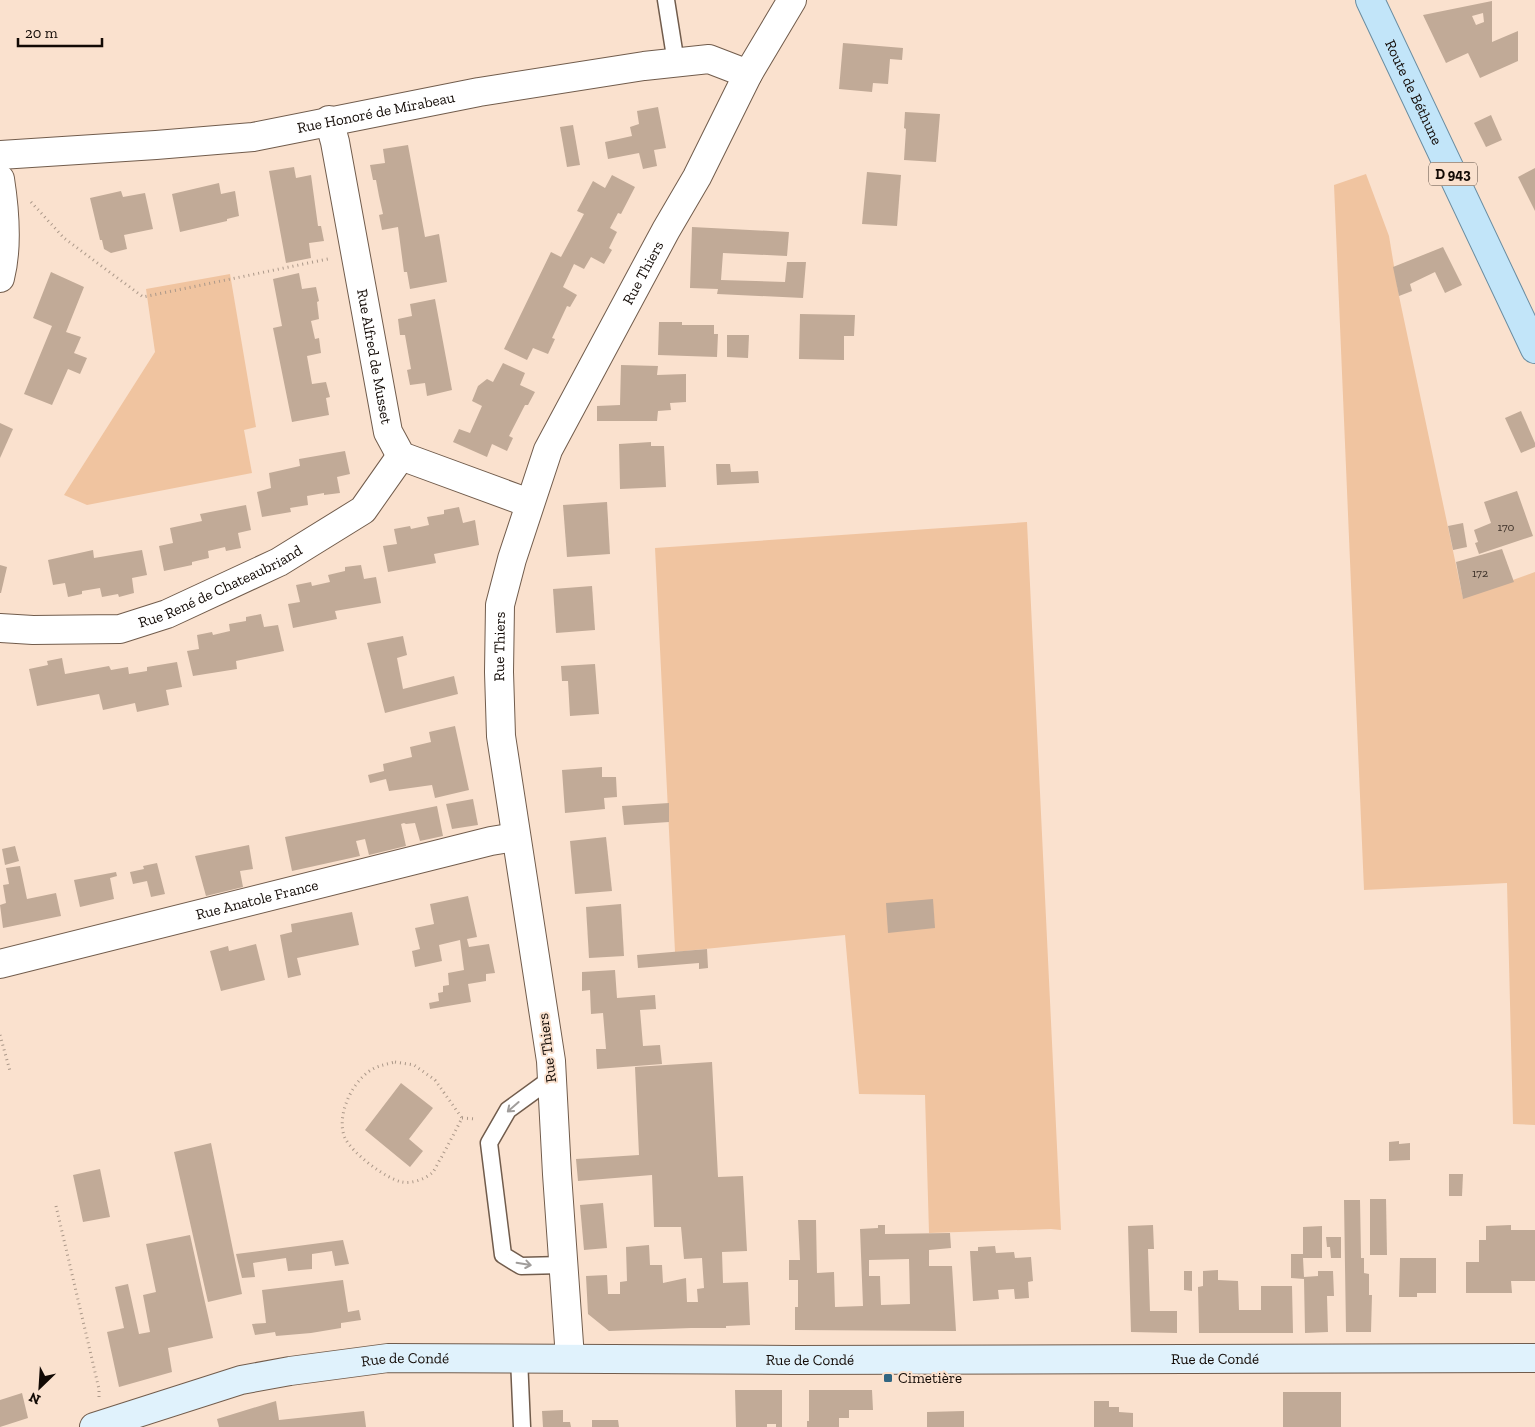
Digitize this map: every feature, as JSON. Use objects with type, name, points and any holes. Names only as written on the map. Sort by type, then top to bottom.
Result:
[{"type":"main road","name":"Route de Béthune","points":[[1370,0],[1535,349]]},
{"type":"main road","name":"Rue de Condé","points":[[97,1426],[240,1380],[290,1371],[388,1358],[785,1360],[1535,1358]]},
{"type":"street","name":"Rue Thiers","points":[[570,1358],[552,1078],[501,736],[498,672],[500,605],[529,503],[548,450],[666,230],[697,177],[748,74],[792,0]]},
{"type":"street","name":"Rue Honoré de Mirabeau","points":[[0,155],[253,137],[329,120],[479,92],[644,66],[709,59],[748,74]]},
{"type":"street","name":"Rue Alfred de Musset","points":[[329,120],[335,142],[388,432],[401,456]]},
{"type":"street","points":[[0,278],[5,260],[1,183]]},
{"type":"street","points":[[401,456],[529,503]]},
{"type":"street","name":"Rue René de Chateaubriand","points":[[0,628],[33,630],[120,629],[167,614],[279,562],[363,510],[401,456]]},
{"type":"street","name":"Rue Anatole France","points":[[0,964],[491,841],[515,837]]},
{"type":"lane","points":[[666,0],[676,63]]},
{"type":"lane","points":[[552,1078],[508,1110],[489,1143],[503,1255],[521,1266],[563,1265]]},
{"type":"lane","points":[[519,1358],[522,1427]]},
{"type":"path","points":[[1,183],[32,202],[64,238],[143,297],[355,254]]},
{"type":"path","points":[[0,1035],[10,1071]]},
{"type":"path","points":[[395,1062],[414,1065],[435,1080],[462,1118],[434,1172],[424,1178],[414,1182],[403,1182],[390,1177],[356,1151],[346,1139],[342,1123],[346,1106],[355,1087],[366,1074],[379,1066],[395,1062]]},
{"type":"path","points":[[56,1206],[99,1388],[97,1426]]},
{"type":"shaded area","points":[[1366,174],[1389,236],[1399,296],[1463,598],[1535,572],[1535,1125],[1513,1124],[1507,883],[1364,890],[1334,185]]},
{"type":"shaded area","points":[[230,274],[256,427],[244,430],[252,473],[87,505],[64,495],[155,352],[146,289]]},
{"type":"shaded area","points":[[1027,522],[1061,1230],[929,1233],[925,1095],[859,1094],[845,935],[675,952],[655,548]]},
{"type":"building","points":[[1492,1],[1492,42],[1518,31],[1518,61],[1480,78],[1468,53],[1446,63],[1423,15]],"holes":[[[1483,13],[1484,22],[1476,25],[1472,16]]]},
{"type":"building","points":[[843,43],[903,48],[902,60],[890,59],[888,84],[873,83],[872,92],[839,89]]},
{"type":"building","points":[[658,107],[666,148],[654,150],[657,166],[643,169],[639,153],[608,159],[605,142],[632,136],[630,127],[639,124],[637,111]]},
{"type":"building","points":[[905,112],[940,114],[936,162],[904,160]]},
{"type":"building","points":[[1491,115],[1502,140],[1486,147],[1474,123]]},
{"type":"building","points":[[573,125],[580,165],[567,167],[560,127]]},
{"type":"building","points":[[408,145],[425,237],[439,234],[447,282],[410,289],[407,272],[404,272],[398,227],[382,230],[379,215],[383,214],[376,180],[373,180],[370,165],[385,163],[383,149]]},
{"type":"building","points":[[294,167],[296,178],[311,175],[318,226],[321,226],[324,241],[309,243],[311,258],[286,263],[269,171]]},
{"type":"building","points":[[1535,168],[1535,211],[1518,177]]},
{"type":"building","points":[[867,172],[901,175],[897,226],[862,224]]},
{"type":"building","points":[[612,175],[635,187],[621,214],[618,213],[610,228],[617,232],[609,248],[612,250],[604,264],[591,257],[584,269],[574,264],[563,287],[577,295],[570,307],[567,306],[552,338],[555,339],[548,354],[533,348],[527,360],[504,349],[551,252],[561,257],[584,214],[577,211],[593,181],[605,188]]},
{"type":"building","points":[[219,183],[221,194],[235,191],[239,216],[227,219],[227,221],[180,232],[172,194]]},
{"type":"building","points":[[121,191],[123,197],[145,193],[153,229],[124,235],[127,249],[111,253],[104,249],[102,240],[100,240],[90,198]]},
{"type":"building","points":[[692,227],[789,232],[787,256],[723,253],[721,280],[785,282],[787,262],[806,262],[803,298],[717,294],[718,289],[690,288]]},
{"type":"building","points":[[1443,247],[1462,285],[1445,293],[1435,272],[1410,284],[1412,291],[1399,296],[1393,267]]},
{"type":"building","points":[[51,272],[84,287],[66,332],[81,337],[74,353],[87,358],[80,374],[68,369],[52,405],[24,394],[52,326],[33,318]]},
{"type":"building","points":[[299,273],[302,289],[316,287],[319,301],[317,302],[319,319],[311,321],[315,339],[319,338],[321,353],[307,356],[312,384],[326,382],[330,397],[326,398],[329,415],[292,422],[273,328],[282,326],[273,279]]},
{"type":"building","points":[[435,299],[452,390],[427,396],[425,383],[410,385],[407,370],[411,369],[405,335],[400,335],[398,319],[412,316],[410,304]]},
{"type":"building","points":[[800,314],[855,315],[854,336],[844,336],[844,360],[799,359]]},
{"type":"building","points":[[659,322],[682,322],[682,325],[714,325],[714,334],[718,334],[717,357],[658,355]]},
{"type":"building","points":[[727,335],[749,335],[748,358],[727,357]]},
{"type":"building","points":[[503,363],[525,373],[520,385],[535,392],[528,405],[525,405],[509,436],[513,438],[507,451],[492,444],[487,457],[453,442],[459,429],[470,433],[482,406],[472,401],[478,386],[487,379],[493,382]]},
{"type":"building","points":[[621,365],[658,366],[657,375],[686,374],[686,402],[670,403],[671,410],[658,411],[657,421],[597,421],[597,406],[620,405]]},
{"type":"building","points":[[1521,411],[1535,447],[1521,453],[1505,418]]},
{"type":"building","points":[[0,423],[13,429],[0,458]]},
{"type":"building","points":[[651,442],[651,446],[664,446],[666,487],[620,489],[619,444]]},
{"type":"building","points":[[345,451],[350,474],[337,477],[340,493],[307,496],[308,505],[290,508],[291,512],[262,517],[257,492],[271,488],[269,473],[300,466],[299,459]]},
{"type":"building","points":[[716,464],[730,464],[731,472],[758,471],[759,483],[717,485]]},
{"type":"building","points":[[1517,491],[1533,536],[1479,554],[1475,543],[1478,542],[1474,530],[1491,523],[1484,502]]},
{"type":"building","points":[[607,502],[610,554],[567,557],[563,505]]},
{"type":"building","points":[[246,505],[251,530],[238,533],[241,548],[226,551],[225,547],[208,551],[209,558],[192,562],[192,565],[164,571],[159,546],[173,543],[170,528],[202,521],[200,514]]},
{"type":"building","points":[[459,507],[463,523],[475,520],[479,545],[434,554],[436,563],[388,572],[383,546],[397,544],[394,529],[410,526],[411,529],[429,525],[427,517],[444,514],[444,510]]},
{"type":"building","points":[[1463,523],[1467,547],[1453,550],[1448,526]]},
{"type":"building","points":[[1502,549],[1514,582],[1463,599],[1456,562]]},
{"type":"building","points":[[93,550],[94,558],[142,550],[147,575],[132,578],[134,593],[119,597],[118,594],[102,597],[100,588],[82,591],[82,594],[68,597],[65,583],[53,585],[48,560]]},
{"type":"building","points":[[0,565],[7,567],[1,593],[0,593]]},
{"type":"building","points":[[361,565],[364,579],[376,577],[381,603],[335,611],[337,619],[293,628],[288,604],[300,602],[296,585],[311,582],[312,586],[330,582],[328,575],[345,571],[345,567]]},
{"type":"building","points":[[592,586],[595,630],[556,633],[553,589]]},
{"type":"building","points":[[261,614],[264,627],[278,625],[284,651],[236,661],[237,669],[193,676],[187,651],[199,649],[197,635],[212,632],[213,635],[230,631],[229,624],[246,621],[246,617]]},
{"type":"building","points":[[403,636],[407,655],[397,658],[403,689],[454,676],[458,694],[385,713],[367,643]]},
{"type":"building","points":[[62,658],[65,674],[109,666],[111,670],[128,667],[129,674],[147,671],[147,667],[177,662],[182,687],[166,690],[169,705],[137,712],[135,703],[103,710],[99,694],[37,706],[29,669],[48,665],[47,661]]},
{"type":"building","points":[[595,664],[599,714],[570,716],[568,681],[562,681],[561,666]]},
{"type":"building","points":[[455,726],[469,790],[435,798],[432,785],[389,791],[386,779],[370,783],[368,775],[384,771],[383,764],[412,757],[410,747],[431,742],[429,732]]},
{"type":"building","points":[[602,767],[602,777],[616,777],[617,797],[604,798],[605,809],[565,813],[562,770]]},
{"type":"building","points":[[473,799],[478,825],[452,829],[446,804]]},
{"type":"building","points":[[669,803],[669,822],[624,825],[622,806]]},
{"type":"building","points":[[437,806],[443,836],[420,841],[415,823],[404,823],[401,824],[406,846],[369,855],[365,839],[356,841],[360,856],[292,871],[285,837]]},
{"type":"building","points":[[606,837],[612,891],[575,894],[570,841]]},
{"type":"building","points":[[249,845],[253,869],[240,871],[243,887],[206,896],[195,856]]},
{"type":"building","points":[[15,846],[19,861],[5,865],[2,849]]},
{"type":"building","points":[[157,863],[165,894],[151,897],[147,881],[133,884],[130,872],[144,869],[143,866]]},
{"type":"building","points":[[20,866],[27,899],[56,893],[61,916],[3,928],[0,905],[6,903],[3,885],[9,884],[6,868]]},
{"type":"building","points":[[116,872],[117,876],[110,878],[114,899],[80,907],[74,880]]},
{"type":"building","points":[[468,896],[477,937],[467,939],[469,947],[489,944],[495,973],[486,974],[486,981],[468,984],[471,1002],[430,1009],[429,1003],[439,1001],[438,993],[443,992],[443,986],[449,985],[448,973],[464,970],[460,940],[439,945],[442,961],[415,967],[412,951],[420,949],[415,928],[434,924],[430,904]]},
{"type":"building","points":[[933,899],[935,928],[888,933],[886,903]]},
{"type":"building","points":[[621,904],[624,956],[589,958],[586,907]]},
{"type":"building","points":[[352,912],[359,945],[297,958],[301,975],[288,978],[280,935],[292,932],[291,924]]},
{"type":"building","points":[[256,944],[265,980],[221,991],[210,951],[228,946],[229,951]]},
{"type":"building","points":[[707,949],[708,968],[699,969],[699,963],[638,968],[637,955]]},
{"type":"building","points":[[615,970],[617,998],[655,995],[656,1009],[640,1010],[643,1046],[660,1045],[662,1064],[597,1069],[596,1049],[606,1049],[603,1013],[591,1014],[590,990],[582,991],[582,972]]},
{"type":"building","points":[[712,1062],[718,1177],[743,1176],[747,1251],[722,1252],[723,1283],[748,1282],[750,1325],[726,1326],[726,1328],[609,1331],[588,1314],[586,1276],[607,1275],[608,1294],[620,1294],[620,1282],[627,1281],[626,1247],[649,1245],[650,1265],[662,1265],[663,1283],[686,1278],[687,1302],[698,1302],[697,1289],[704,1288],[702,1258],[684,1259],[681,1227],[654,1227],[652,1175],[578,1181],[576,1159],[639,1155],[635,1067]]},
{"type":"building","points":[[401,1083],[433,1108],[409,1139],[423,1151],[410,1167],[365,1130]]},
{"type":"building","points":[[1399,1141],[1399,1144],[1410,1143],[1410,1160],[1389,1161],[1389,1142]]},
{"type":"building","points":[[211,1143],[242,1294],[208,1302],[174,1152]]},
{"type":"building","points":[[100,1169],[110,1217],[83,1222],[73,1175]]},
{"type":"building","points":[[1449,1174],[1463,1174],[1462,1196],[1449,1196]]},
{"type":"building","points":[[1370,1199],[1386,1199],[1387,1255],[1370,1255]]},
{"type":"building","points":[[1344,1200],[1360,1200],[1361,1258],[1364,1258],[1364,1273],[1369,1274],[1369,1295],[1372,1295],[1371,1332],[1346,1332]]},
{"type":"building","points":[[603,1203],[607,1248],[584,1250],[580,1205]]},
{"type":"building","points":[[798,1220],[816,1220],[817,1273],[834,1272],[835,1307],[863,1306],[860,1229],[878,1228],[878,1225],[885,1225],[885,1234],[950,1233],[951,1248],[929,1250],[929,1266],[952,1266],[956,1331],[795,1330],[795,1307],[798,1307],[798,1280],[789,1280],[789,1260],[800,1260]],"holes":[[[909,1259],[910,1304],[881,1305],[880,1276],[869,1276],[869,1260]]]},
{"type":"building","points":[[1153,1225],[1154,1249],[1148,1249],[1150,1311],[1177,1311],[1177,1333],[1131,1332],[1128,1226]]},
{"type":"building","points":[[1511,1225],[1511,1230],[1535,1230],[1535,1281],[1511,1281],[1512,1293],[1466,1293],[1466,1262],[1479,1262],[1479,1240],[1486,1240],[1486,1226]]},
{"type":"building","points":[[1322,1226],[1322,1258],[1303,1258],[1304,1277],[1318,1276],[1318,1271],[1333,1271],[1334,1296],[1327,1296],[1328,1332],[1305,1333],[1304,1279],[1291,1278],[1291,1254],[1303,1254],[1303,1227]]},
{"type":"building","points":[[190,1235],[213,1338],[168,1348],[172,1372],[119,1387],[107,1332],[124,1328],[115,1287],[128,1284],[139,1334],[150,1332],[143,1295],[156,1292],[146,1244]]},
{"type":"building","points":[[1326,1237],[1341,1237],[1341,1258],[1331,1258],[1330,1247],[1327,1247]]},
{"type":"building","points":[[343,1240],[349,1264],[335,1266],[332,1251],[312,1254],[312,1269],[288,1271],[286,1258],[253,1263],[255,1277],[242,1278],[236,1254]]},
{"type":"building","points":[[995,1246],[996,1253],[1014,1252],[1015,1258],[1031,1257],[1033,1281],[1028,1282],[1029,1298],[1015,1299],[1014,1289],[998,1290],[999,1299],[973,1301],[970,1251],[978,1251],[978,1247]]},
{"type":"building","points":[[1400,1258],[1436,1258],[1436,1293],[1417,1293],[1417,1297],[1399,1297]]},
{"type":"building","points":[[1218,1270],[1218,1280],[1238,1281],[1239,1310],[1261,1310],[1261,1286],[1292,1286],[1293,1333],[1199,1333],[1198,1287],[1203,1286],[1203,1271]]},
{"type":"building","points":[[1184,1271],[1192,1271],[1192,1291],[1184,1290]]},
{"type":"building","points":[[343,1280],[348,1312],[359,1310],[361,1320],[341,1323],[341,1328],[311,1333],[276,1336],[275,1332],[255,1335],[252,1324],[266,1323],[262,1290]]},
{"type":"building","points":[[735,1390],[782,1390],[782,1427],[776,1427],[776,1424],[767,1424],[767,1427],[736,1427]]},
{"type":"building","points":[[809,1390],[872,1390],[873,1410],[849,1410],[849,1418],[839,1418],[839,1427],[807,1427],[807,1421],[809,1421]]},
{"type":"building","points":[[1283,1392],[1341,1392],[1341,1427],[1283,1427]]},
{"type":"building","points":[[22,1393],[28,1418],[0,1427],[0,1400]]},
{"type":"building","points":[[276,1401],[279,1420],[364,1411],[366,1427],[219,1427],[217,1419]]},
{"type":"building","points":[[1094,1401],[1109,1401],[1109,1407],[1119,1407],[1119,1412],[1133,1413],[1133,1427],[1094,1427]]},
{"type":"building","points":[[563,1410],[563,1422],[570,1422],[571,1427],[543,1427],[542,1411]]},
{"type":"building","points":[[964,1411],[964,1427],[927,1427],[927,1412]]},
{"type":"building","points":[[592,1420],[618,1420],[619,1427],[592,1427]]},
{"type":"place","name":"Cimetière","points":[[888,1378]]}]
